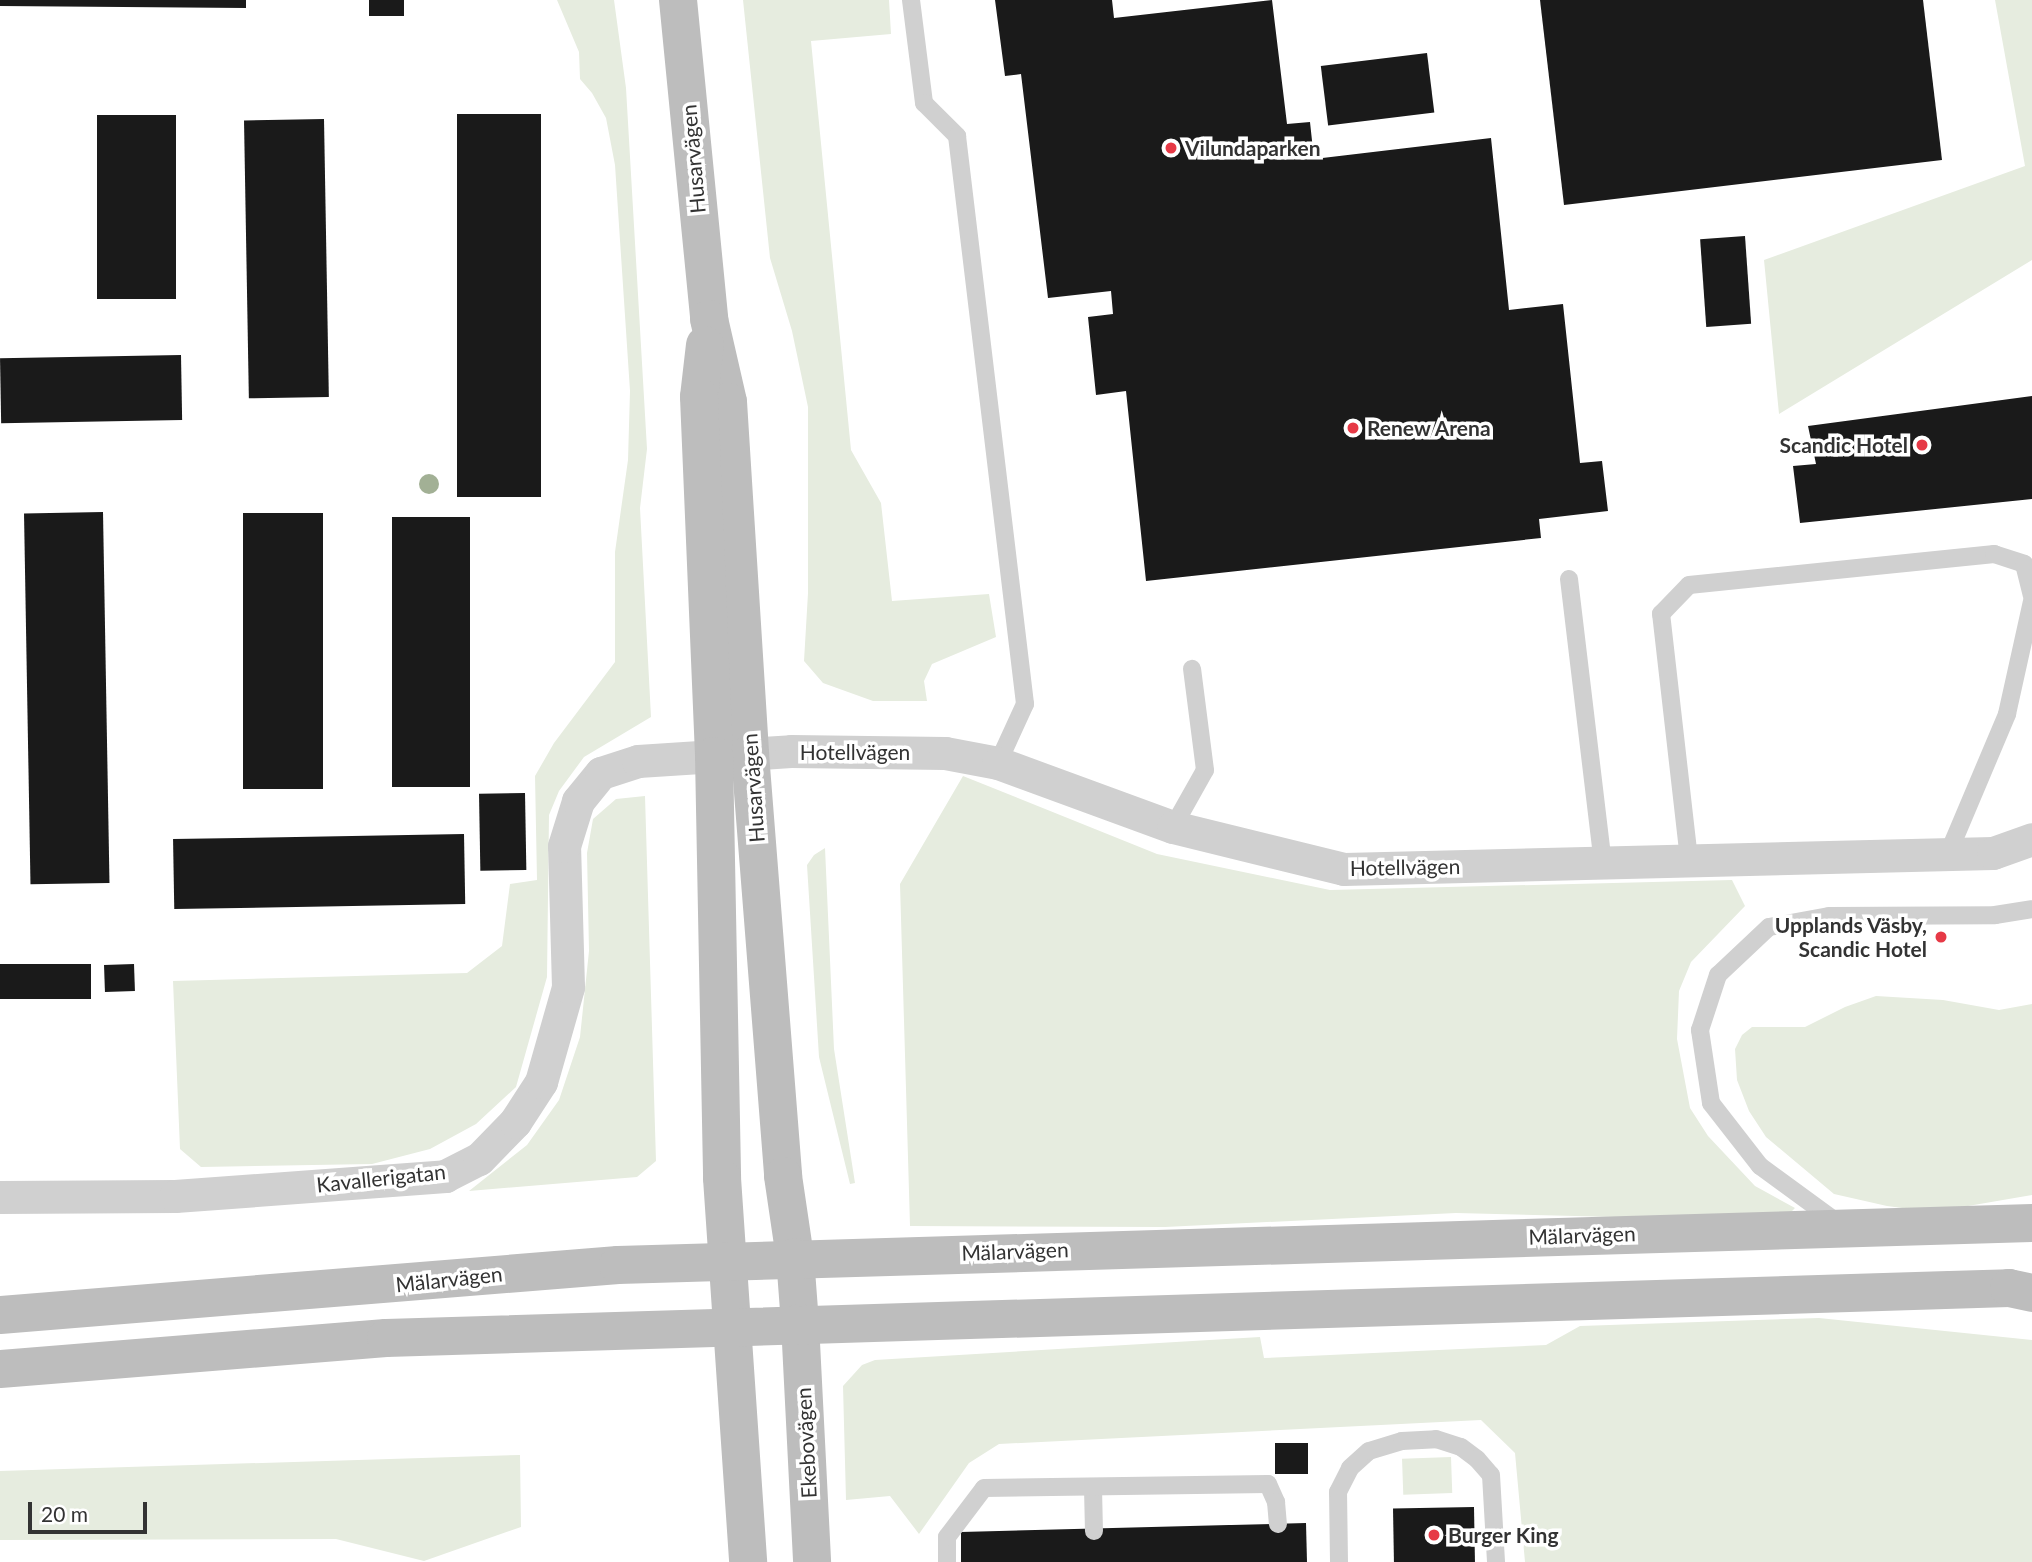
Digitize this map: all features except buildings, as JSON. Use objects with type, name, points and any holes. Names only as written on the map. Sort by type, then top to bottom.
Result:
[{"type":"main road","name":"Husarvägen","points":[[678,0],[709,319],[728,402],[732,755],[725,1260],[730,1326]]},
{"type":"main road","name":"Husarvägen","points":[[732,755],[795,1258],[800,1323]]},
{"type":"main road","name":"Mälarvägen","points":[[0,1315],[340,1290],[572,1267],[725,1260],[2032,1223]]},
{"type":"main road","points":[[0,1368],[386,1338],[800,1323],[2009,1288],[2032,1293]]},
{"type":"main road","name":"Ekebovägen","points":[[800,1323],[812,1562]]},
{"type":"main road","points":[[730,1326],[748,1562]]},
{"type":"street","name":"Hotellvägen","points":[[732,755],[945,753],[998,763],[1173,827],[1344,869],[1993,853],[2032,839]]},
{"type":"street","name":"Kavallerigatan","points":[[0,1197],[175,1196],[445,1176],[479,1159],[515,1122],[541,1082],[568,987],[564,846],[578,801],[601,773],[638,761],[732,755]]},
{"type":"lane","points":[[911,0],[924,103],[957,136],[1025,705],[998,763]]},
{"type":"lane","points":[[1689,859],[1661,614],[1689,585],[1994,554],[2024,564],[2032,595]]},
{"type":"lane","points":[[1569,579],[1603,863]]},
{"type":"lane","points":[[1948,854],[2007,714],[2032,601]]},
{"type":"lane","points":[[1173,827],[1205,770],[1192,669]]},
{"type":"lane","points":[[1844,1227],[1760,1166],[1712,1103],[1700,1030],[1718,975],[1769,927],[1829,916],[1995,915],[2032,909]]},
{"type":"lane","points":[[1339,1562],[1338,1492],[1350,1468],[1369,1451],[1402,1441],[1436,1439],[1461,1447],[1477,1458],[1491,1475],[1496,1562]]},
{"type":"lane","points":[[947,1562],[947,1537],[984,1488],[1268,1484],[1276,1502],[1278,1524]]},
{"type":"lane","points":[[1093,1488],[1094,1531]]},
{"type":"shaded area","points":[[557,0],[614,0],[626,88],[647,449],[640,508],[651,717],[584,757],[559,791],[549,815],[547,977],[516,1087],[476,1124],[430,1149],[372,1164],[201,1167],[180,1149],[173,981],[467,973],[502,946],[510,884],[537,880],[535,776],[554,743],[615,662],[615,552],[628,460],[630,391],[615,165],[606,118],[592,93],[580,79],[579,52]]},
{"type":"shaded area","points":[[743,0],[889,0],[891,34],[811,41],[851,450],[881,503],[892,601],[989,594],[996,637],[932,664],[924,681],[927,701],[873,701],[823,683],[804,661],[808,593],[808,407],[792,331],[770,258]]},
{"type":"shaded area","points":[[1995,0],[2032,0],[2032,260],[1779,414],[1764,260],[2025,166]]},
{"type":"shaded area","points":[[963,776],[1157,854],[1330,890],[1732,880],[1745,906],[1691,962],[1679,991],[1677,1039],[1690,1108],[1708,1136],[1755,1186],[1795,1208],[1782,1221],[1456,1213],[1165,1227],[910,1226],[900,884]]},
{"type":"shaded area","points":[[645,796],[656,1161],[637,1177],[469,1191],[527,1145],[559,1100],[580,1037],[589,951],[587,853],[593,819],[616,799]]},
{"type":"shaded area","points":[[825,848],[834,1049],[855,1183],[850,1184],[819,1057],[807,865],[814,855]]},
{"type":"shaded area","points":[[1876,996],[1943,1000],[1999,1010],[2032,1004],[2032,1195],[1933,1212],[1887,1206],[1834,1194],[1766,1137],[1749,1111],[1737,1080],[1735,1049],[1742,1035],[1752,1027],[1805,1027],[1845,1007]]},
{"type":"shaded area","points":[[1819,1318],[2032,1340],[2032,1562],[1525,1562],[1515,1453],[1481,1420],[999,1444],[969,1463],[919,1534],[890,1496],[846,1500],[843,1386],[862,1365],[875,1360],[1260,1337],[1264,1358],[1546,1345],[1580,1326]]},
{"type":"shaded area","points":[[520,1455],[521,1527],[424,1561],[336,1539],[0,1540],[0,1471]]},
{"type":"shaded area","points":[[1451,1457],[1452,1493],[1403,1495],[1402,1459]]},
{"type":"place","name":"Vilundaparken","points":[[1171,148]]},
{"type":"place","name":"Renew Arena","points":[[1353,428]]},
{"type":"place","name":"Scandic Hotel","points":[[1922,445]]},
{"type":"place","name":"Upplands Väsby, Scandic Hotel","points":[[1941,937]]},
{"type":"place","name":"Burger King","points":[[1434,1535]]}]
